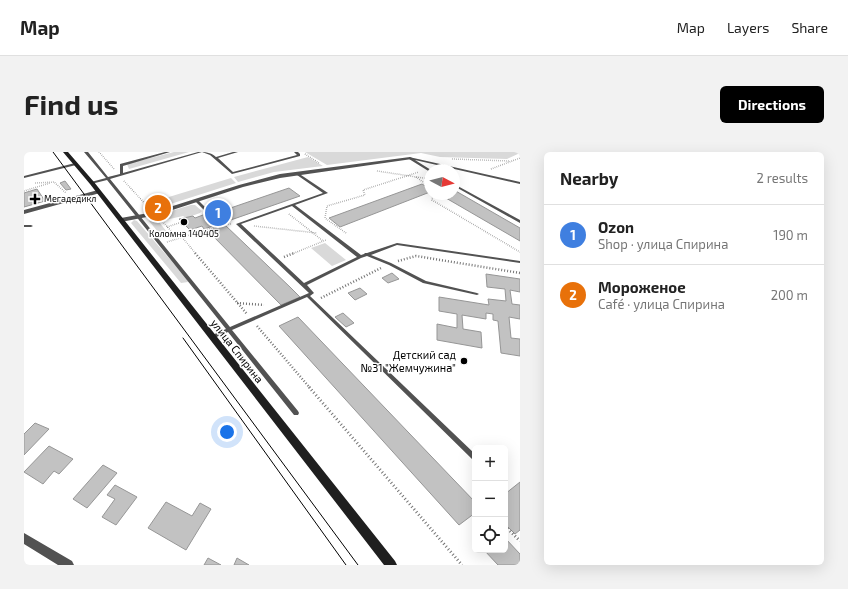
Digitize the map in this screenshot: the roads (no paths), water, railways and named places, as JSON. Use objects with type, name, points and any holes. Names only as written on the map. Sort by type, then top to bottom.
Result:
[{"type":"main road","name":"улица Спирина","points":[[65,152],[121,220],[391,565]]},
{"type":"street","points":[[121,220],[155,214],[262,180],[410,158]]},
{"type":"street","points":[[24,212],[98,192]]},
{"type":"street","points":[[24,538],[68,565]]},
{"type":"lane","points":[[86,152],[296,413]]},
{"type":"lane","points":[[121,175],[121,165],[168,152]]},
{"type":"lane","points":[[92,184],[201,152]]},
{"type":"lane","points":[[204,152],[211,154],[232,173],[299,155],[296,152]]},
{"type":"lane","points":[[215,158],[236,152]]},
{"type":"lane","points":[[410,158],[424,167]]},
{"type":"lane","points":[[410,158],[520,183]]},
{"type":"lane","points":[[24,177],[75,164]]},
{"type":"lane","points":[[212,337],[312,293],[238,224],[326,193],[298,174]]},
{"type":"lane","points":[[460,188],[520,222]]},
{"type":"lane","points":[[196,200],[209,213]]},
{"type":"lane","points":[[292,205],[360,256]]},
{"type":"lane","points":[[24,226],[31,226]]},
{"type":"lane","points":[[304,285],[360,256],[397,244],[520,262]]},
{"type":"lane","points":[[366,254],[390,264],[425,282],[478,294]]},
{"type":"lane","points":[[307,295],[472,455]]},
{"type":"tram line","points":[[53,152],[358,565]]},
{"type":"tram line","points":[[183,338],[346,565]]},
{"type":"place","name":"Мегадедикл","points":[[35,199]]},
{"type":"place","name":"Мороженое","points":[[158,208]]},
{"type":"place","name":"Ozon","points":[[218,213]]},
{"type":"place","name":"Коломна 140405","points":[[184,222]]},
{"type":"place","name":"Детский сад №31 \"Жемчужина\"","points":[[464,361]]}]
